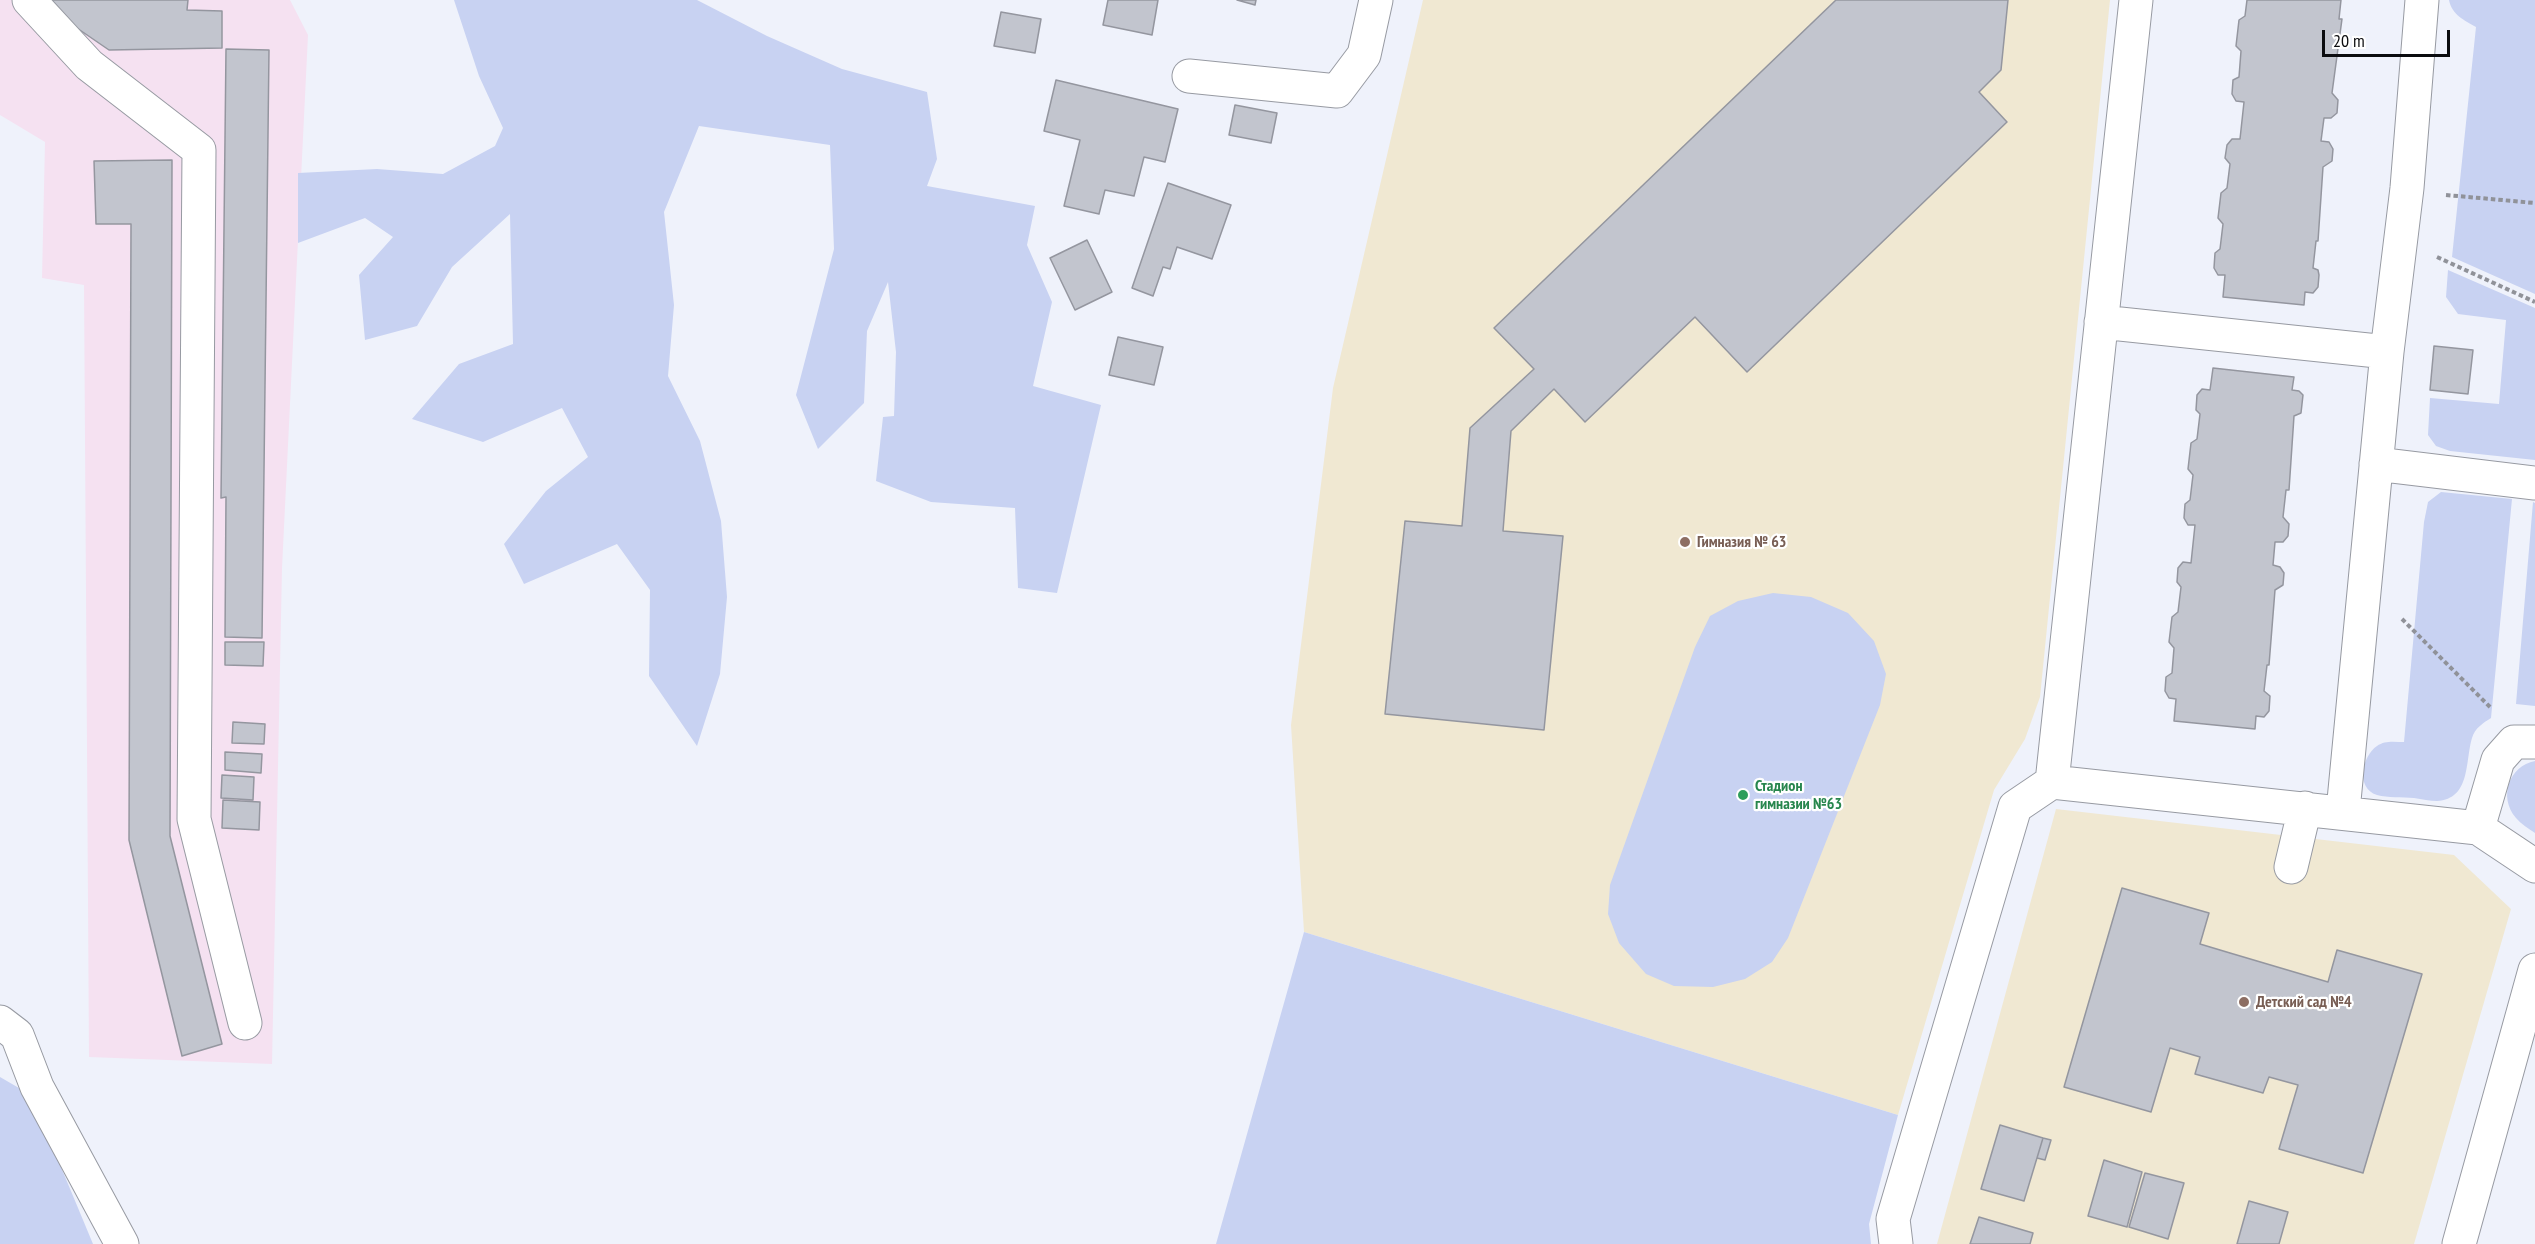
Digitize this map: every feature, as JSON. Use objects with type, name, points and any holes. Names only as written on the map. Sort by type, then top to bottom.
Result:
[{"type":"lane","points":[[29,0],[89,65],[199,150],[194,819],[245,1023]]},
{"type":"lane","points":[[1189,76],[1337,90],[1364,55],[1376,0]]},
{"type":"lane","points":[[2052,782],[2136,0]]},
{"type":"lane","points":[[2343,811],[2387,352],[2408,188],[2422,0]]},
{"type":"lane","points":[[2102,322],[2387,352]]},
{"type":"lane","points":[[2376,464],[2535,483]]},
{"type":"lane","points":[[2478,828],[2498,760],[2525,742]]},
{"type":"lane","points":[[1896,1244],[1893,1219],[2015,807],[2052,782],[2343,811],[2478,828],[2535,866]]},
{"type":"lane","points":[[2291,867],[2305,808]]},
{"type":"lane","points":[[2458,1244],[2535,970]]},
{"type":"lane","points":[[0,1022],[17,1035],[36,1087],[122,1244]]},
{"type":"path","points":[[2408,188],[2440,194],[2535,203]]},
{"type":"path","points":[[2401,241],[2535,302]]},
{"type":"path","points":[[2365,583],[2525,742]]},
{"type":"shaded area","points":[[0,0],[290,0],[308,35],[282,568],[272,1064],[89,1057],[84,285],[42,278],[45,142],[0,115]]},
{"type":"shaded area","points":[[454,0],[697,0],[767,36],[842,69],[927,92],[937,159],[927,186],[1035,206],[1027,245],[1052,302],[1033,386],[1101,405],[1057,593],[1018,588],[1015,508],[931,502],[876,481],[883,417],[894,416],[896,352],[888,282],[867,331],[864,403],[818,449],[796,395],[834,249],[830,145],[699,126],[664,212],[674,305],[668,376],[700,441],[721,521],[727,597],[720,674],[697,746],[649,676],[650,590],[617,544],[524,584],[504,544],[546,491],[588,457],[562,408],[483,442],[412,419],[459,364],[513,344],[510,214],[452,267],[417,326],[365,340],[359,275],[393,237],[365,218],[298,243],[298,173],[377,169],[443,174],[495,146],[503,128],[479,76]]},
{"type":"shaded area","name":"Гимназия № 63","points":[[1423,0],[2110,0],[2040,697],[2025,739],[1994,790],[1898,1115],[1304,932],[1291,725],[1333,388]]},
{"type":"shaded area","points":[[2449,0],[2535,0],[2535,294],[2452,257],[2476,27],[2456,13]]},
{"type":"shaded area","points":[[2448,270],[2535,308],[2535,460],[2450,451],[2436,446],[2428,435],[2430,398],[2499,404],[2506,320],[2458,314],[2446,297]]},
{"type":"shaded area","points":[[2441,492],[2512,499],[2491,718],[2473,734],[2465,777],[2456,794],[2448,799],[2437,801],[2381,796],[2370,791],[2366,786],[2363,772],[2368,757],[2380,744],[2404,742],[2424,522],[2428,502]]},
{"type":"shaded area","points":[[2533,502],[2535,503],[2535,706],[2516,704]]},
{"type":"shaded area","name":"Стадион гимназии №63","points":[[1773,593],[1811,597],[1848,613],[1874,641],[1886,674],[1880,705],[1788,938],[1772,962],[1745,979],[1713,987],[1674,986],[1646,974],[1619,943],[1608,914],[1610,885],[1695,647],[1710,616],[1738,601]]},
{"type":"shaded area","points":[[2535,761],[2535,833],[2516,818],[2511,810],[2507,792],[2513,776],[2519,769]]},
{"type":"shaded area","name":"Детский сад №4","points":[[2056,809],[2454,855],[2511,909],[2414,1244],[1937,1244]]},
{"type":"shaded area","points":[[1304,932],[1898,1115],[1869,1224],[1871,1244],[1216,1244]]},
{"type":"shaded area","points":[[0,1077],[31,1095],[93,1244],[0,1244]]},
{"type":"building","points":[[48,0],[188,0],[187,10],[222,11],[222,48],[109,50],[55,13]]},
{"type":"building","points":[[1108,0],[1158,0],[1152,35],[1103,25]]},
{"type":"building","points":[[1237,0],[1256,0],[1255,5]]},
{"type":"building","points":[[1836,0],[2008,0],[2001,70],[1979,92],[2007,122],[1747,372],[1695,317],[1585,422],[1554,389],[1511,431],[1503,531],[1563,536],[1544,730],[1385,714],[1405,521],[1462,526],[1470,428],[1534,369],[1494,328]]},
{"type":"building","points":[[2247,0],[2341,0],[2339,19],[2342,19],[2332,93],[2338,100],[2337,113],[2331,118],[2324,118],[2321,141],[2329,142],[2333,149],[2332,161],[2323,167],[2318,241],[2316,241],[2313,268],[2318,270],[2318,287],[2313,293],[2305,292],[2304,305],[2223,297],[2225,275],[2218,275],[2214,268],[2215,253],[2220,249],[2223,224],[2218,218],[2221,193],[2227,188],[2230,164],[2225,158],[2227,145],[2232,139],[2240,139],[2244,102],[2236,101],[2232,94],[2233,80],[2239,77],[2241,51],[2236,46],[2239,20],[2245,16]]},
{"type":"building","points":[[1001,12],[1041,19],[1035,53],[994,46]]},
{"type":"building","points":[[226,49],[269,50],[262,638],[225,637],[226,497],[221,498]]},
{"type":"building","points":[[1056,80],[1178,109],[1165,162],[1144,157],[1134,196],[1105,190],[1099,214],[1064,206],[1080,140],[1044,131]]},
{"type":"building","points":[[1235,105],[1277,113],[1271,143],[1229,135]]},
{"type":"building","points":[[172,160],[170,836],[222,1044],[182,1056],[129,840],[131,224],[96,224],[94,161]]},
{"type":"building","points":[[1168,183],[1231,205],[1212,259],[1177,247],[1170,269],[1163,267],[1153,296],[1132,288]]},
{"type":"building","points":[[1087,240],[1112,292],[1075,310],[1050,258]]},
{"type":"building","points":[[1118,337],[1163,347],[1154,385],[1109,375]]},
{"type":"building","points":[[2434,346],[2473,350],[2468,394],[2430,390]]},
{"type":"building","points":[[2213,368],[2294,377],[2292,390],[2299,391],[2303,395],[2301,413],[2294,416],[2289,490],[2286,490],[2283,517],[2289,524],[2288,536],[2283,542],[2275,542],[2273,565],[2280,567],[2284,573],[2283,585],[2275,590],[2269,665],[2267,665],[2264,691],[2270,696],[2269,711],[2264,717],[2256,716],[2255,729],[2174,721],[2176,699],[2169,698],[2165,691],[2166,677],[2172,673],[2174,648],[2169,642],[2172,617],[2178,612],[2181,587],[2177,582],[2178,568],[2183,562],[2191,563],[2195,525],[2188,525],[2184,518],[2185,504],[2190,500],[2193,475],[2188,469],[2191,443],[2197,439],[2200,414],[2196,410],[2197,395],[2202,389],[2210,390]]},
{"type":"building","points":[[225,642],[264,642],[263,666],[225,665]]},
{"type":"building","points":[[233,722],[265,724],[264,744],[232,743]]},
{"type":"building","points":[[225,752],[262,754],[261,773],[225,770]]},
{"type":"building","points":[[222,775],[254,777],[253,800],[221,798]]},
{"type":"building","points":[[223,800],[260,802],[259,830],[222,828]]},
{"type":"building","points":[[2122,888],[2209,913],[2200,944],[2328,982],[2337,950],[2422,974],[2363,1173],[2279,1149],[2298,1085],[2269,1077],[2263,1093],[2195,1074],[2200,1057],[2170,1048],[2151,1112],[2064,1087]]},
{"type":"building","points":[[2000,1125],[2043,1138],[2024,1201],[1981,1189]]},
{"type":"building","points":[[2043,1138],[2051,1140],[2045,1160],[2037,1158]]},
{"type":"building","points":[[2104,1160],[2142,1172],[2127,1227],[2088,1216]]},
{"type":"building","points":[[2145,1173],[2184,1183],[2168,1239],[2129,1227]]},
{"type":"building","points":[[2249,1201],[2288,1212],[2279,1244],[2237,1244]]},
{"type":"building","points":[[1979,1217],[2033,1233],[2030,1244],[1970,1244]]},
{"type":"place","name":"Гимназия № 63","points":[[1685,542]]},
{"type":"place","name":"Стадион гимназии №63","points":[[1743,795]]},
{"type":"place","name":"Детский сад №4","points":[[2244,1002]]}]
